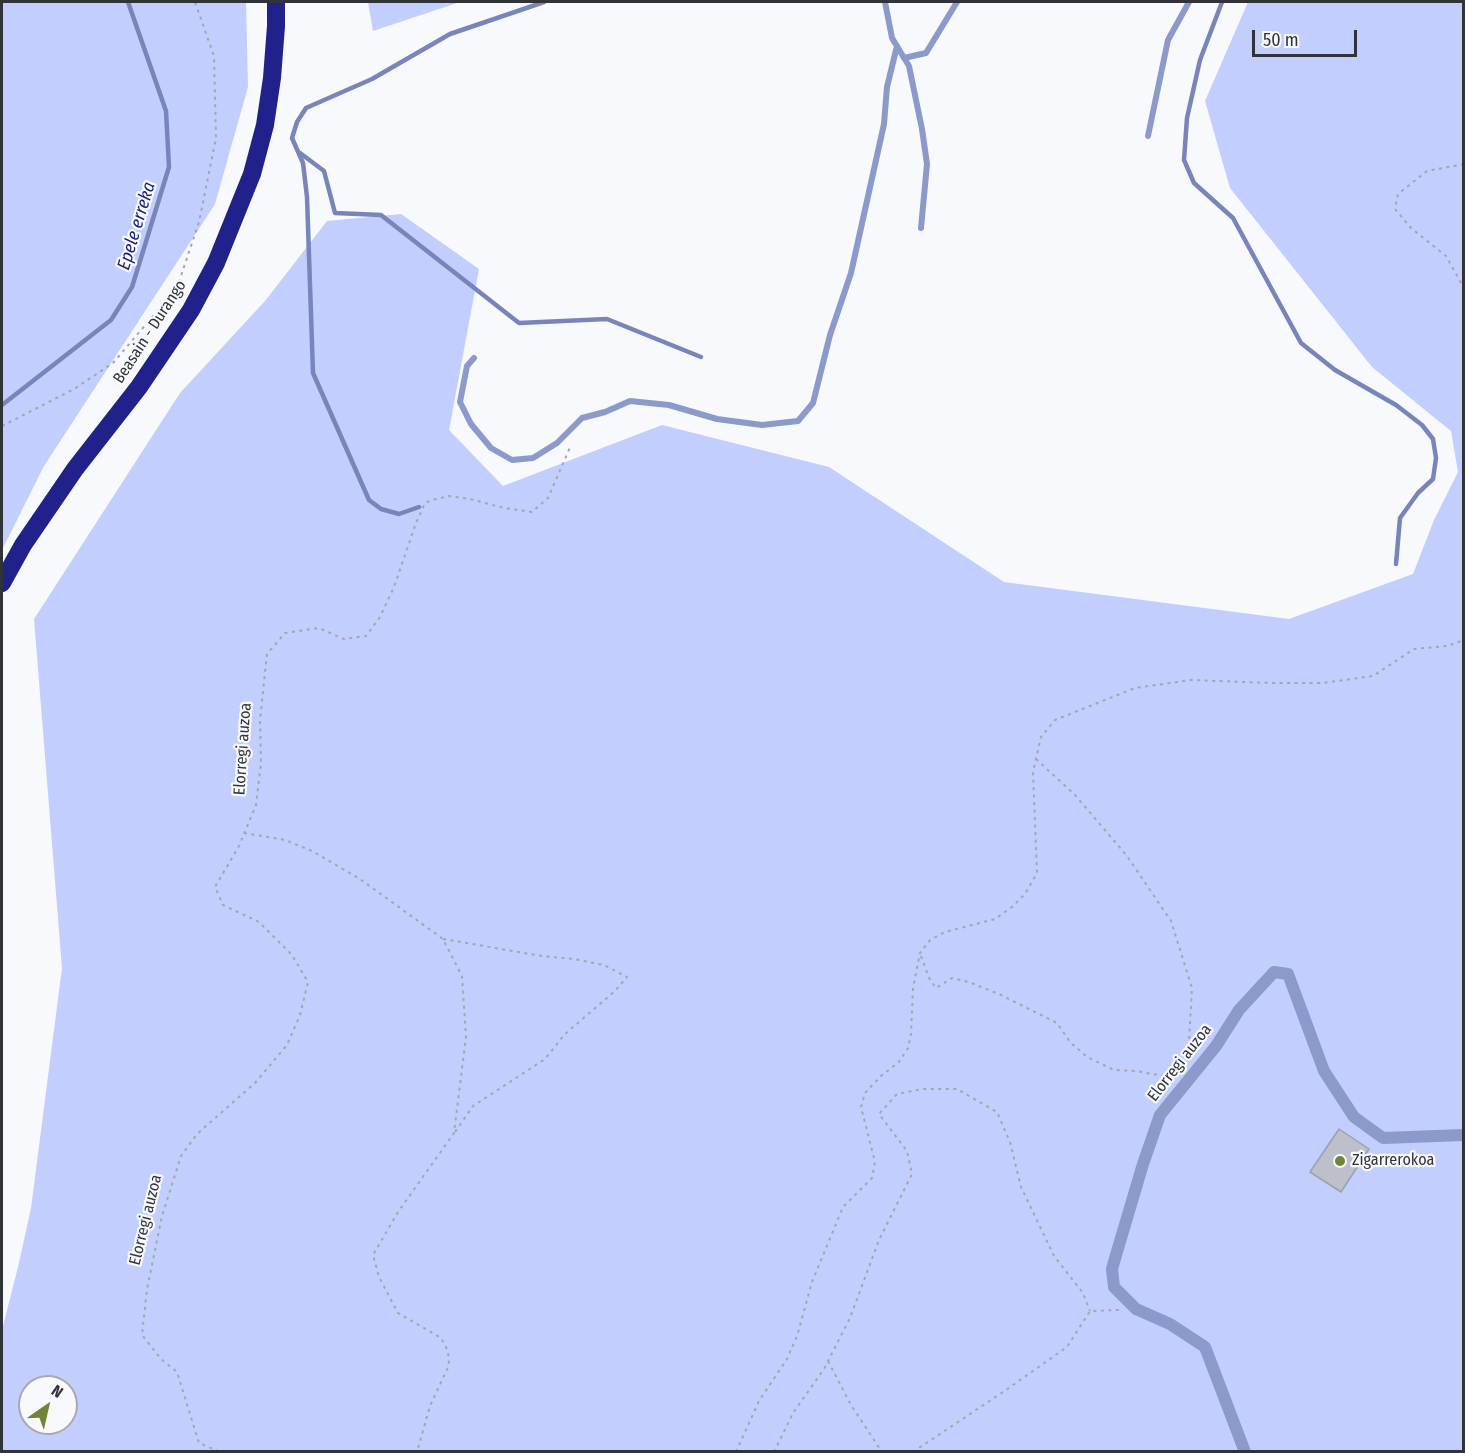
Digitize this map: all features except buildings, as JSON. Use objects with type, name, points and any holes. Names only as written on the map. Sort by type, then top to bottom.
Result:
[{"type":"highway","name":"Beasain - Durango","points":[[2,584],[23,545],[75,469],[139,387],[191,310],[216,263],[252,174],[265,125],[272,78],[276,2]]},
{"type":"street","name":"Elorregi auzoa","points":[[1245,1452],[1205,1347],[1170,1324],[1136,1310],[1114,1287],[1112,1269],[1160,1115],[1216,1046],[1239,1010],[1274,972],[1288,974],[1324,1071],[1354,1116],[1383,1138],[1464,1135]]},
{"type":"lane","points":[[885,2],[892,38],[909,66],[915,88],[927,164],[921,228]]},
{"type":"lane","points":[[904,58],[926,53],[957,2]]},
{"type":"lane","points":[[1149,136],[1168,40],[1189,2]]},
{"type":"lane","points":[[474,358],[467,366],[460,402],[471,424],[490,448],[512,460],[532,458],[557,443],[582,418],[605,412],[630,401],[669,405],[717,419],[762,425],[798,421],[813,403],[830,335],[851,273],[884,124],[887,87],[897,46]]},
{"type":"path","points":[[2,426],[74,389],[113,363],[177,288],[199,222],[216,138],[214,56],[195,2]]},
{"type":"path","points":[[1464,164],[1427,171],[1398,194],[1395,209],[1411,228],[1446,256],[1464,288]]},
{"type":"path","name":"Elorregi auzoa","points":[[234,1452],[218,1451],[199,1443],[177,1372],[161,1359],[142,1335],[147,1288],[162,1216],[181,1156],[197,1134],[255,1083],[288,1045],[300,1015],[308,982],[292,955],[259,922],[223,905],[215,886],[239,846],[256,805],[261,763],[260,720],[267,654],[285,633],[319,628],[344,639],[366,636],[380,617],[394,587],[425,503],[448,496],[532,512],[548,498],[573,441],[575,425]]},
{"type":"path","points":[[736,1452],[759,1401],[787,1359],[794,1344],[812,1282],[843,1207],[872,1178],[875,1162],[861,1107],[865,1093],[899,1062],[908,1048],[912,1025],[913,988],[920,953],[930,940],[945,932],[994,919],[1012,907],[1025,894],[1037,873],[1033,772],[1041,737],[1055,720],[1134,688],[1191,680],[1313,683],[1373,676],[1414,649],[1447,646],[1464,640]]},
{"type":"path","points":[[920,953],[930,980],[936,988],[952,978],[969,982],[1057,1023],[1070,1042],[1087,1057],[1114,1070],[1150,1073],[1177,1078],[1186,1083],[1192,988],[1171,921],[1127,856],[1076,795],[1036,759]]},
{"type":"path","points":[[244,833],[285,840],[312,851],[360,879],[443,939],[604,965],[627,977],[615,991],[565,1035],[545,1059],[472,1106],[398,1212],[373,1255],[379,1277],[398,1313],[441,1338],[448,1351],[449,1365],[430,1406],[417,1452]]},
{"type":"path","points":[[443,939],[462,976],[466,1037],[454,1133]]},
{"type":"path","points":[[774,1452],[793,1413],[828,1361],[850,1318],[879,1240],[912,1174],[907,1151],[879,1114],[897,1094],[923,1089],[957,1089],[997,1112],[1010,1142],[1021,1186],[1054,1256],[1083,1293],[1090,1311]]},
{"type":"path","points":[[1090,1311],[1136,1310]]},
{"type":"path","points":[[914,1452],[1067,1347],[1090,1311]]},
{"type":"path","points":[[828,1361],[851,1405],[882,1452]]},
{"type":"shaded area","points":[[2,2],[246,2],[248,87],[215,204],[44,466],[2,550]]},
{"type":"shaded area","points":[[368,2],[460,2],[373,31]]},
{"type":"shaded area","points":[[1248,2],[1463,2],[1463,1451],[2,1452],[2,1330],[31,1208],[62,968],[34,619],[180,393],[265,301],[327,221],[401,214],[479,269],[449,430],[503,486],[662,425],[829,467],[1004,582],[1289,619],[1413,574],[1434,520],[1458,472],[1451,431],[1372,367],[1230,188],[1205,101]]},
{"type":"waterway","name":"Epele erreka","points":[[2,405],[111,320],[132,287],[169,167],[166,111],[128,2]]},
{"type":"waterway","points":[[419,507],[399,514],[381,509],[369,500],[313,373],[307,197],[303,163],[292,138],[297,122],[306,108],[372,79],[450,34],[544,2]]},
{"type":"waterway","points":[[1222,2],[1200,60],[1187,118],[1184,160],[1194,183],[1233,218],[1301,343],[1335,370],[1396,405],[1422,425],[1433,439],[1436,458],[1433,479],[1418,493],[1400,518],[1396,564]]},
{"type":"waterway","points":[[300,153],[324,171],[335,213],[381,215],[519,323],[607,319],[701,357]]},
{"type":"place","name":"Zigarrerokoa","points":[[1340,1161]]}]
